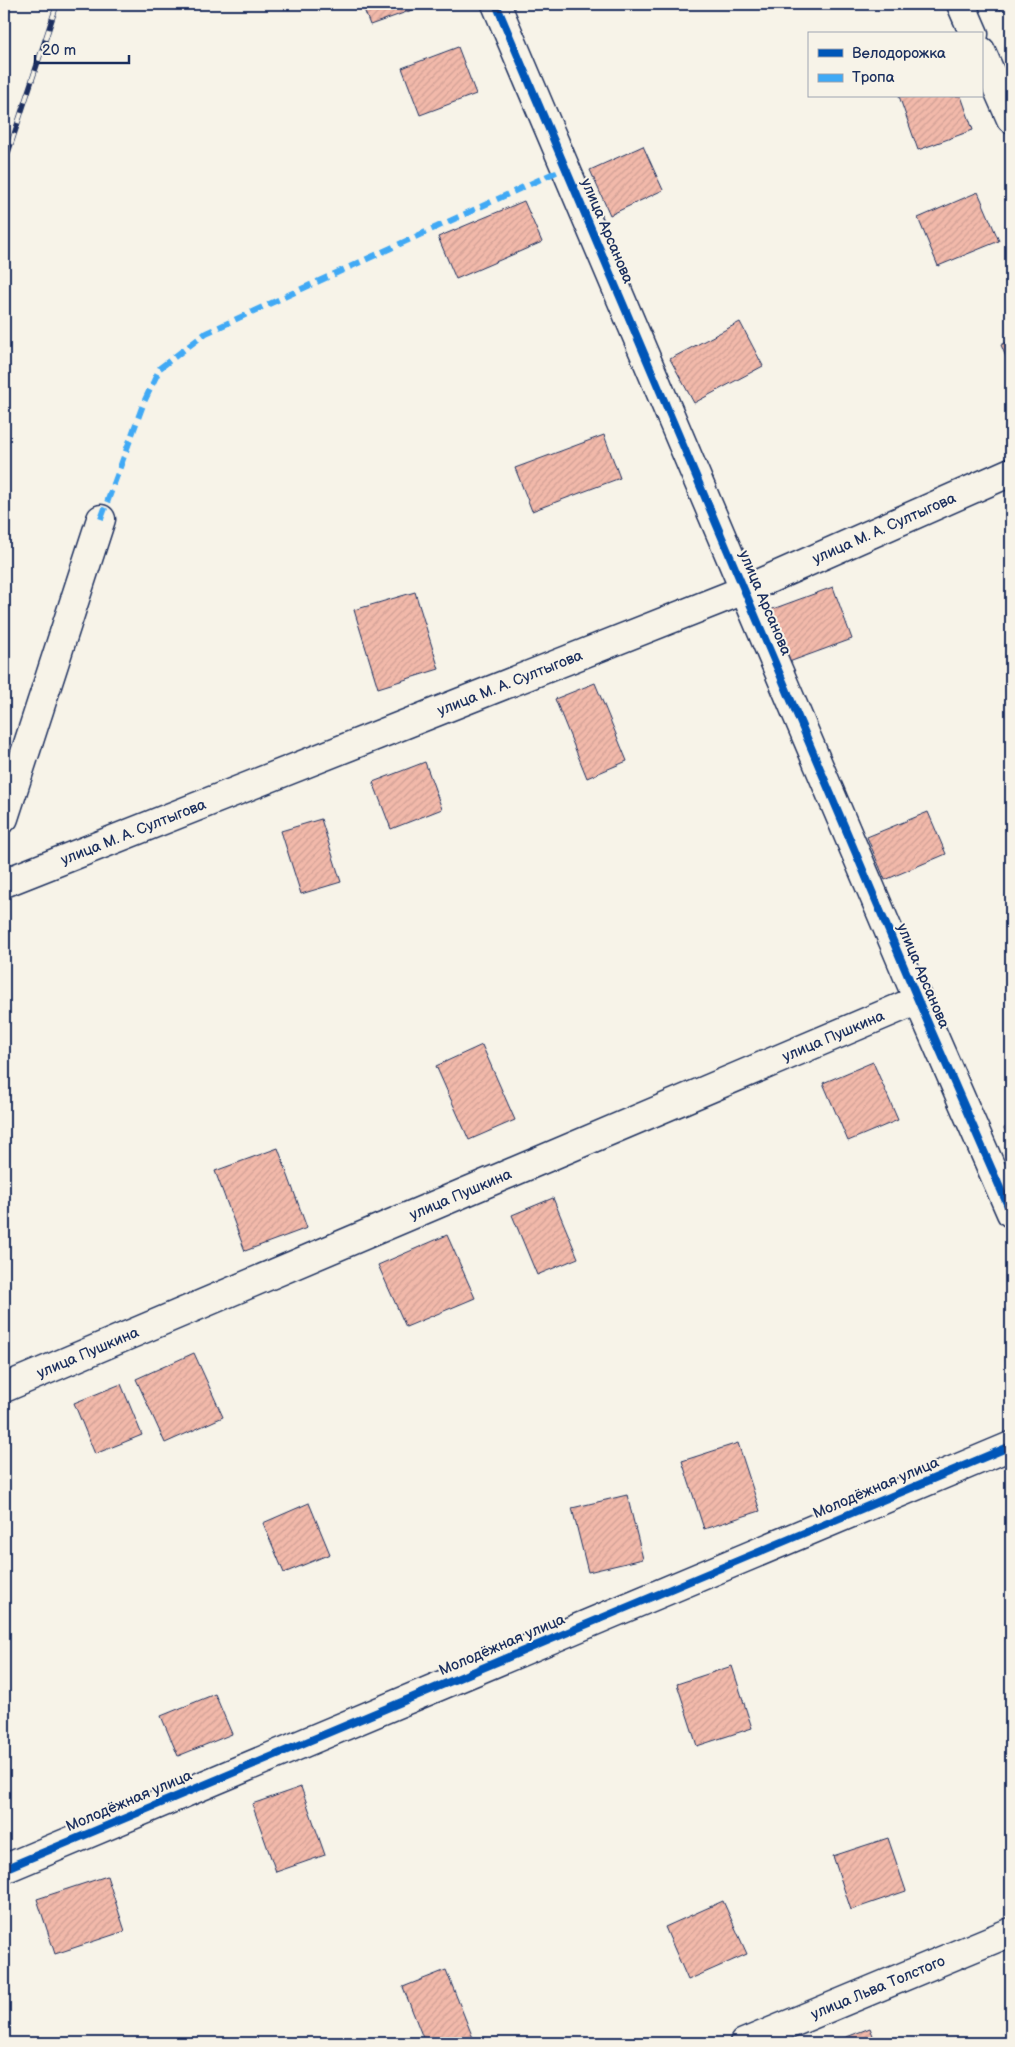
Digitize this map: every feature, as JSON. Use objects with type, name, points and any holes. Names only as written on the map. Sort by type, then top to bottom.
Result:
[{"type":"street","name":"улица Арсанова","points":[[496,4],[918,1000],[1011,1213]]},
{"type":"street","points":[[961,4],[973,32]]},
{"type":"street","points":[[982,52],[1011,119]]},
{"type":"street","name":"улица М. А. Султыгова","points":[[4,882],[744,590],[1011,472]]},
{"type":"street","points":[[4,818],[101,519]]},
{"type":"street","name":"улица Пушкина","points":[[4,1388],[918,1000]]},
{"type":"street","name":"Молодёжная улица","points":[[4,1869],[1011,1446]]},
{"type":"street","name":"улица Льва Толстого","points":[[744,2043],[1011,1932]]},
{"type":"building","points":[[362,4],[429,4],[370,25]]},
{"type":"building","points":[[998,4],[1011,4],[1011,5],[1000,10]]},
{"type":"building","points":[[458,47],[476,94],[420,115],[402,68]]},
{"type":"building","points":[[900,98],[962,98],[973,130],[918,150]]},
{"type":"building","points":[[643,146],[663,190],[610,215],[590,170]]},
{"type":"building","points":[[978,192],[999,241],[938,266],[918,218]]},
{"type":"building","points":[[524,201],[542,242],[456,279],[438,237]]},
{"type":"building","points":[[740,322],[763,366],[694,403],[670,359]]},
{"type":"building","points":[[1011,340],[1011,369],[1001,345]]},
{"type":"building","points":[[604,435],[620,478],[532,511],[515,468]]},
{"type":"building","points":[[833,587],[852,639],[789,662],[770,610]]},
{"type":"building","points":[[415,592],[439,669],[378,688],[354,610]]},
{"type":"building","points":[[595,683],[627,761],[587,778],[555,699]]},
{"type":"building","points":[[425,762],[442,809],[391,829],[373,782]]},
{"type":"building","points":[[928,812],[946,854],[885,880],[867,837]]},
{"type":"building","points":[[321,819],[341,882],[301,894],[281,831]]},
{"type":"building","points":[[482,1045],[515,1120],[469,1140],[436,1066]]},
{"type":"building","points":[[873,1062],[898,1120],[848,1141],[823,1083]]},
{"type":"building","points":[[1011,1125],[1011,1146],[1004,1128]]},
{"type":"building","points":[[278,1148],[307,1228],[245,1251],[215,1171]]},
{"type":"building","points":[[553,1198],[578,1258],[537,1275],[512,1215]]},
{"type":"building","points":[[447,1235],[475,1298],[406,1327],[378,1265]]},
{"type":"building","points":[[194,1353],[223,1417],[165,1443],[136,1379]]},
{"type":"building","points":[[121,1384],[142,1435],[95,1454],[74,1403]]},
{"type":"building","points":[[738,1443],[760,1511],[704,1529],[682,1461]]},
{"type":"building","points":[[627,1495],[643,1559],[588,1572],[572,1508]]},
{"type":"building","points":[[309,1503],[330,1554],[284,1573],[263,1523]]},
{"type":"building","points":[[732,1666],[752,1728],[697,1746],[677,1684]]},
{"type":"building","points":[[215,1694],[232,1734],[178,1756],[161,1716]]},
{"type":"building","points":[[301,1787],[325,1855],[276,1872],[252,1804]]},
{"type":"building","points":[[888,1838],[906,1891],[851,1910],[833,1856]]},
{"type":"building","points":[[107,1876],[125,1931],[55,1954],[37,1899]]},
{"type":"building","points":[[723,1901],[747,1954],[688,1980],[665,1927]]},
{"type":"building","points":[[446,1970],[475,2043],[425,2043],[403,1987]]},
{"type":"building","points":[[870,2028],[876,2043],[831,2043]]},
{"type":"railway","points":[[4,165],[57,4]]},
{"type":"marked path","points":[[101,519],[144,402],[160,368],[206,333],[565,168]]},
{"type":"cycle path","points":[[496,4],[918,1000],[1011,1213]]},
{"type":"cycle path","points":[[4,1869],[1011,1446]]}]
